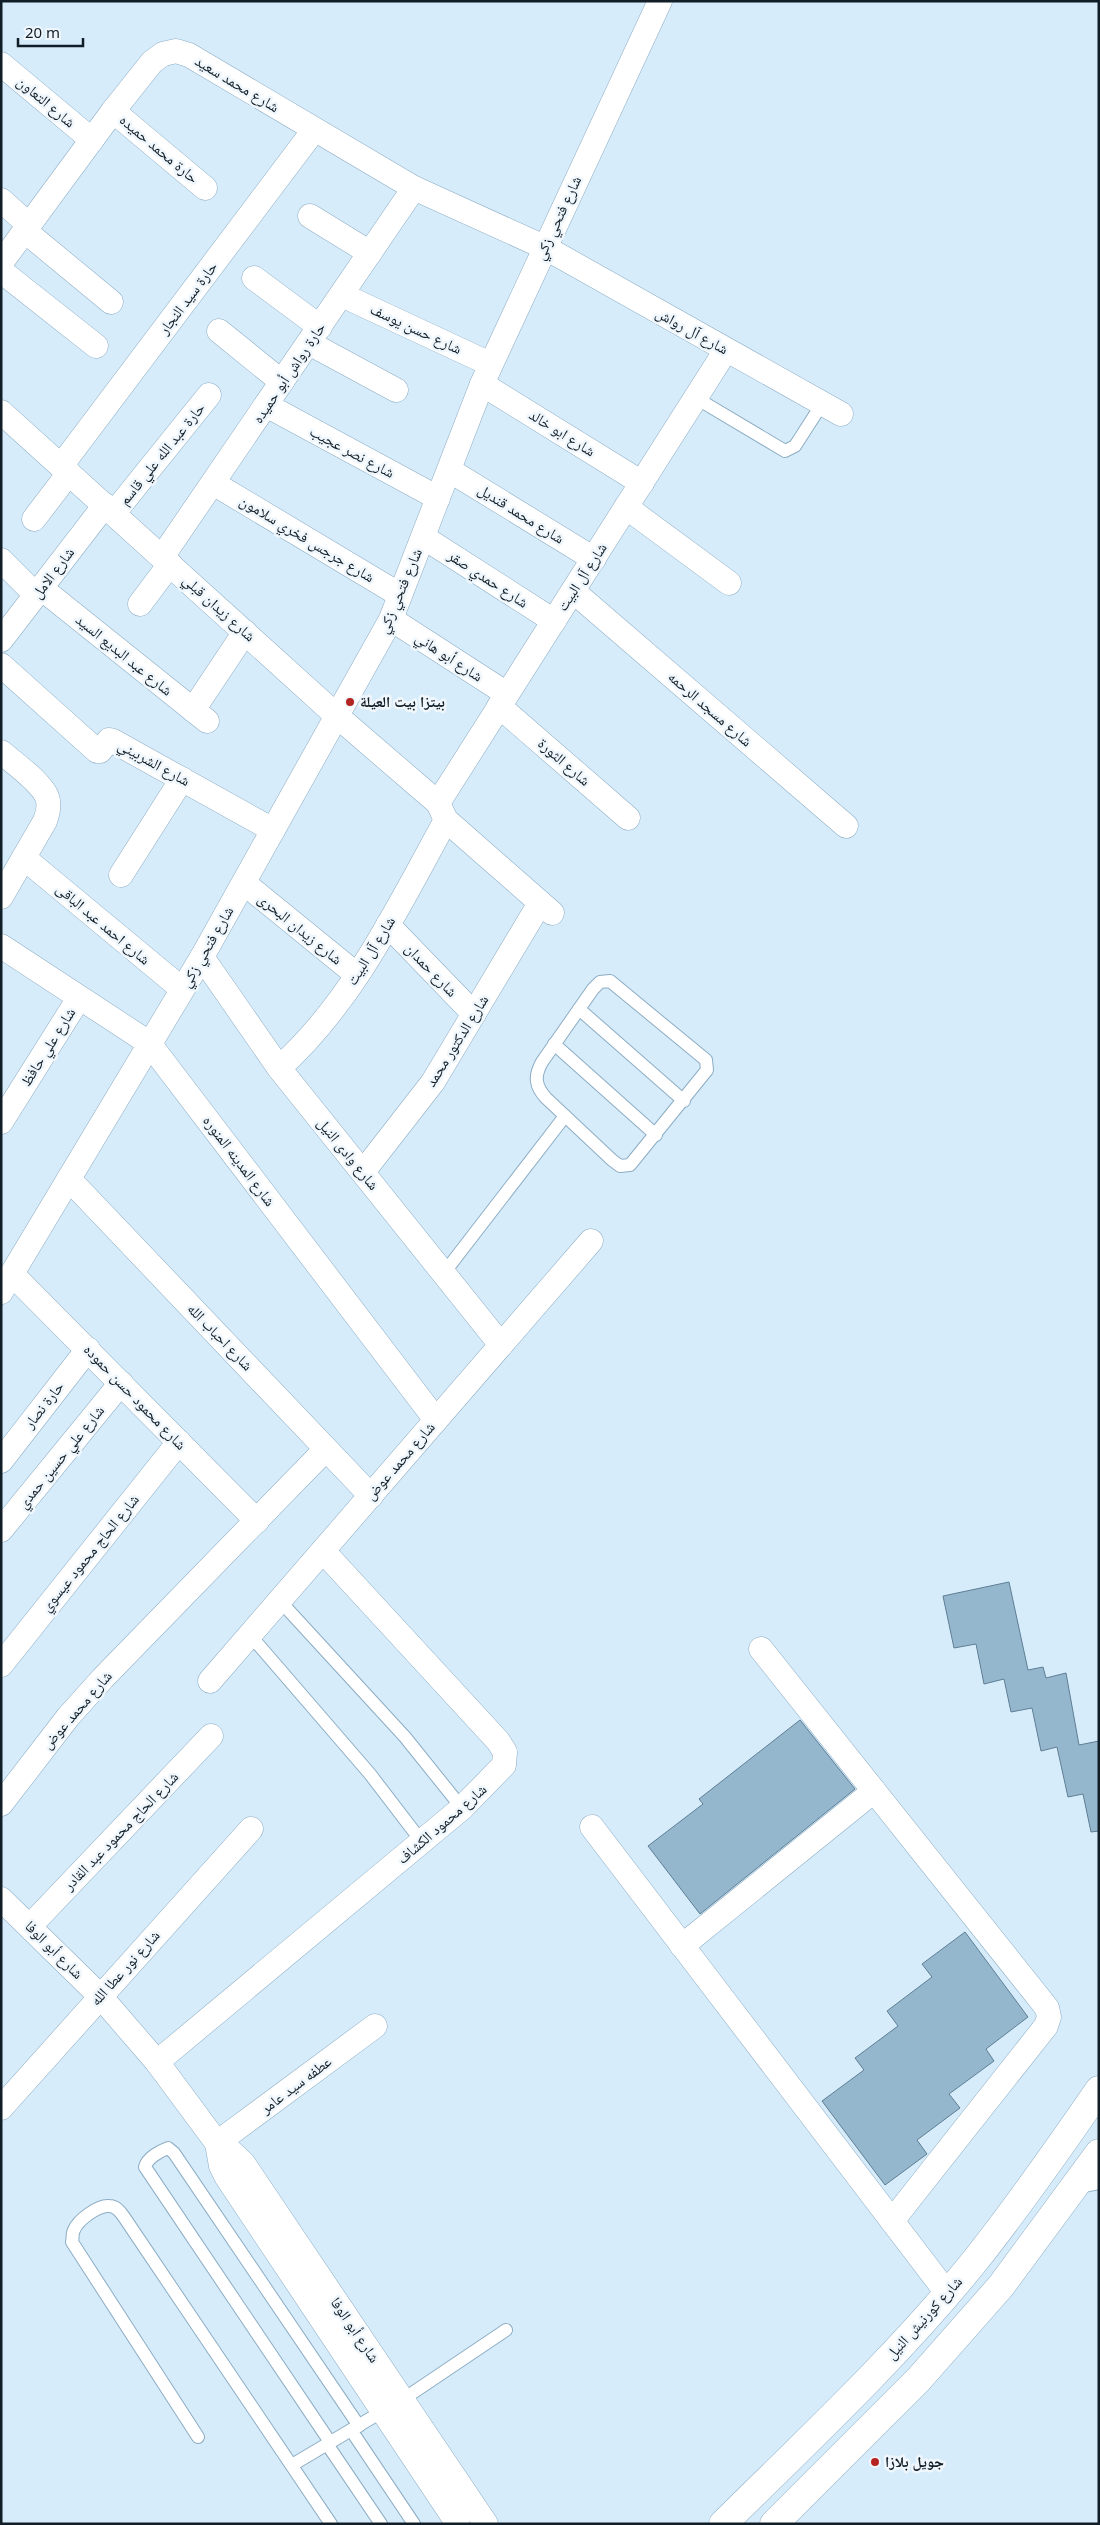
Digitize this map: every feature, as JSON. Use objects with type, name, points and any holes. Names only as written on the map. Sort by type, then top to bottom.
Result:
[{"type":"highway","name":"شارع كورنيش النيل","points":[[723,2524],[894,2353],[974,2262],[1046,2167],[1099,2090]]},
{"type":"highway","points":[[774,2524],[919,2379],[1001,2286],[1086,2186],[1099,2153]]},
{"type":"street","name":"شارع فتحي زكي","points":[[7,1283],[68,1178],[202,957],[391,619],[486,374],[660,1]]},
{"type":"street","name":"شارع محمد سعيد","points":[[1,263],[113,111],[152,62],[163,54],[176,52],[189,54],[414,188],[544,247]]},
{"type":"street","name":"شارع التعاون","points":[[1,64],[92,140]]},
{"type":"street","name":"حارة محمد حميده","points":[[113,111],[205,188]]},
{"type":"street","name":"حارة سيد النجار","points":[[34,519],[65,469],[314,130]]},
{"type":"street","name":"حارة رواش أبو حميده","points":[[140,604],[213,483],[414,188]]},
{"type":"street","points":[[1,200],[27,228],[111,302]]},
{"type":"street","points":[[310,216],[370,253]]},
{"type":"street","name":"شارع آل رواش","points":[[544,247],[831,409]]},
{"type":"street","points":[[1,270],[96,346]]},
{"type":"street","points":[[254,278],[314,335],[396,390]]},
{"type":"street","name":"شارع حسن يوسف","points":[[342,295],[486,374]]},
{"type":"street","points":[[218,331],[282,382]]},
{"type":"street","name":"شارع آل البيت","points":[[279,1068],[304,1046],[357,975],[388,925],[442,812],[503,700],[726,350]]},
{"type":"street","name":"شارع ابو خالد","points":[[486,374],[642,483]]},
{"type":"street","name":"حارة عبد الله علي قاسم","points":[[110,509],[209,395]]},
{"type":"street","name":"شارع نصر عجيب","points":[[266,406],[438,498]]},
{"type":"street","name":"شارع زيدان قبلي","points":[[4,422],[65,469],[110,509],[546,908]]},
{"type":"street","name":"شارع محمد قنديل","points":[[448,470],[594,559]]},
{"type":"street","name":"شارع جرجس فخري سلامون","points":[[213,483],[400,596]]},
{"type":"street","points":[[626,507],[729,582]]},
{"type":"street","name":"شارع الامل","points":[[1,640],[39,591],[110,509]]},
{"type":"street","name":"شارع حمدي صقر","points":[[423,538],[554,621]]},
{"type":"street","name":"شارع عبد البديع السيد","points":[[1,560],[200,716],[245,632]]},
{"type":"street","name":"شارع مسجد الرحمه","points":[[574,590],[846,826]]},
{"type":"street","name":"شارع أبو هاني","points":[[391,619],[503,700]]},
{"type":"street","name":"شارع الشربيني","points":[[1,665],[96,750],[100,751],[111,740],[273,830]]},
{"type":"street","name":"شارع الثورة","points":[[503,700],[628,818]]},
{"type":"street","points":[[1,752],[41,788],[47,797],[49,809],[45,821],[24,858],[5,881]]},
{"type":"street","points":[[121,875],[182,779]]},
{"type":"street","name":"شارع احمد عبد الباقى","points":[[24,858],[182,990]]},
{"type":"street","name":"شارع زيدان البحرى","points":[[244,883],[357,975]]},
{"type":"street","name":"شارع الدكتور محمد","points":[[363,1172],[433,1082],[474,1014],[546,908]]},
{"type":"street","name":"شارع حمدان","points":[[388,925],[474,1014]]},
{"type":"street","name":"شارع المدينه المنوره","points":[[1,946],[149,1043],[436,1420]]},
{"type":"street","name":"شارع وادى النيل","points":[[202,957],[279,1068],[501,1345]]},
{"type":"street","name":"شارع علي حافظ","points":[[1,1122],[80,998]]},
{"type":"street","name":"شارع احباب الله","points":[[68,1178],[371,1496]]},
{"type":"street","name":"شارع محمد عوض","points":[[210,1682],[591,1241]]},
{"type":"street","name":"شارع محمود حسن حموده","points":[[7,1283],[88,1348],[257,1521]]},
{"type":"street","name":"حارة نصار","points":[[1,1461],[88,1348]]},
{"type":"street","name":"شارع علي حسين حمدي","points":[[1,1530],[121,1383]]},
{"type":"street","name":"شارع الحاج محمود عيسوي","points":[[1,1664],[179,1442]]},
{"type":"street","name":"شارع محمد عوض","points":[[1,1804],[68,1717],[103,1678],[326,1449]]},
{"type":"street","name":"شارع محمود الكشاف","points":[[158,2062],[462,1808],[504,1765],[505,1752],[498,1740],[323,1551]]},
{"type":"street","points":[[761,1649],[1046,2008],[1049,2017],[1046,2026],[892,2221]]},
{"type":"street","name":"شارع الحاج محمود عبد القادر","points":[[31,1925],[211,1736]]},
{"type":"street","points":[[682,1946],[874,1791]]},
{"type":"street","points":[[592,1828],[947,2293]]},
{"type":"street","name":"شارع نور عطا الله","points":[[1,2108],[251,1829]]},
{"type":"street","name":"شارع أبو الوفا","points":[[1,1899],[31,1925],[100,1996],[158,2062],[217,2144],[221,2166],[226,2176],[393,2406],[486,2524]]},
{"type":"street","name":"عطفه سيد عامر","points":[[217,2144],[375,2026]]},
{"type":"street","name":"شارع أبو الوفا","points":[[393,2406],[458,2524]]},
{"type":"lane","points":[[696,398],[785,451],[796,446],[831,409]]},
{"type":"lane","points":[[610,981],[706,1060],[708,1070],[630,1165],[620,1166],[539,1091],[536,1081],[537,1071],[579,1009],[600,982],[610,981]]},
{"type":"lane","points":[[579,1009],[684,1101]]},
{"type":"lane","points":[[554,1044],[656,1135]]},
{"type":"lane","points":[[444,1274],[565,1116]]},
{"type":"lane","points":[[280,1601],[405,1737],[462,1808]]},
{"type":"lane","points":[[250,1635],[358,1760],[422,1842]]},
{"type":"lane","points":[[381,2524],[146,2167],[149,2159],[165,2149],[168,2148],[174,2152],[355,2428],[414,2524]]},
{"type":"lane","points":[[198,2437],[72,2242],[74,2230],[81,2220],[99,2209],[108,2206],[113,2207],[118,2209],[124,2217],[331,2524]]},
{"type":"lane","points":[[292,2465],[393,2406],[506,2330]]},
{"type":"building","points":[[1009,1582],[1028,1670],[1043,1667],[1046,1678],[1066,1673],[1079,1745],[1099,1741],[1099,1831],[1091,1832],[1083,1794],[1068,1797],[1057,1747],[1041,1751],[1032,1708],[1011,1712],[1004,1679],[984,1684],[976,1644],[954,1648],[943,1596]]},
{"type":"building","points":[[800,1720],[855,1789],[700,1914],[648,1846],[703,1804],[699,1799]]},
{"type":"building","points":[[965,1932],[1028,2017],[986,2049],[994,2061],[949,2094],[960,2108],[917,2140],[927,2154],[885,2185],[822,2101],[864,2070],[855,2058],[898,2026],[887,2011],[932,1977],[922,1964]]},
{"type":"place","name":"بيتزا بيت العيلة","points":[[350,702]]},
{"type":"place","name":"جويل بلازا","points":[[875,2462]]}]
